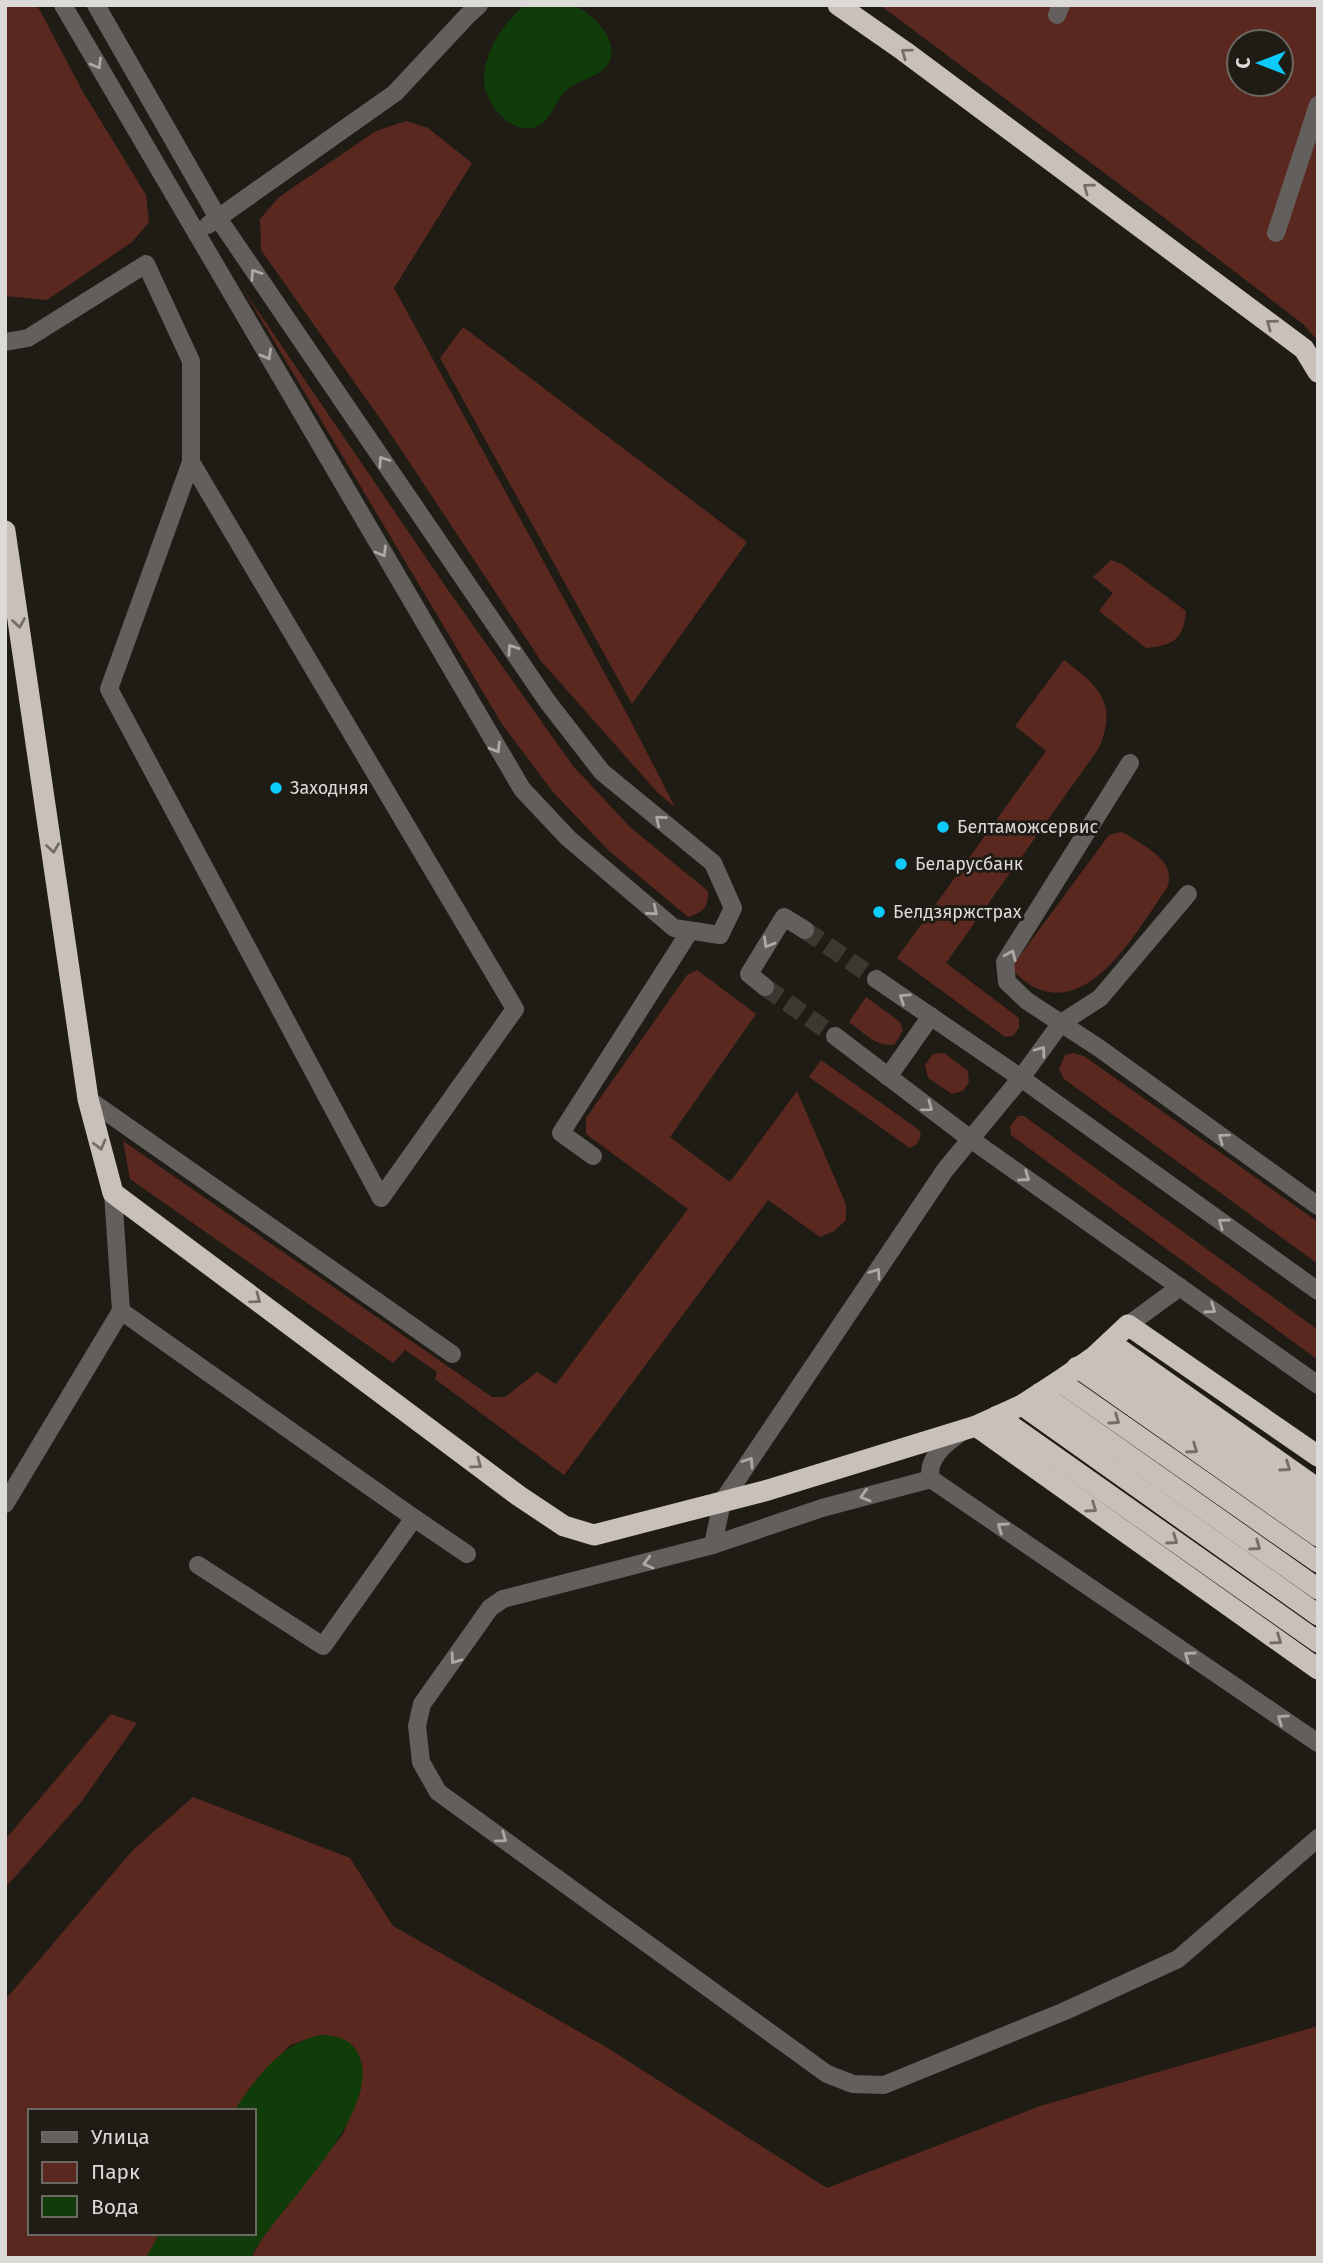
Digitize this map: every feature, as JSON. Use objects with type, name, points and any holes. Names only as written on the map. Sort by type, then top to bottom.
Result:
[{"type":"highway","points":[[838,5],[904,51],[1304,349],[1318,372]]},
{"type":"highway","points":[[5,531],[88,1100],[113,1193],[509,1488],[564,1526],[594,1535],[722,1502],[970,1429],[1021,1405],[1059,1381],[1128,1325],[1318,1456]]},
{"type":"highway","points":[[1094,1355],[1318,1489]]},
{"type":"highway","points":[[1094,1355],[1318,1512]]},
{"type":"highway","points":[[1094,1355],[1318,1536]]},
{"type":"highway","points":[[1059,1381],[1318,1562]]},
{"type":"highway","points":[[1040,1393],[1318,1589]]},
{"type":"highway","points":[[1021,1405],[1318,1615]]},
{"type":"highway","points":[[997,1416],[1318,1642]]},
{"type":"highway","points":[[970,1429],[1318,1669]]},
{"type":"lane","points":[[63,5],[522,789],[568,838],[674,928],[720,935],[733,908],[713,863],[602,772],[547,701],[218,218],[96,5]]},
{"type":"lane","points":[[196,232],[395,93],[467,9]]},
{"type":"lane","points":[[1276,233],[1318,105]]},
{"type":"lane","points":[[5,342],[28,338],[146,264],[191,361],[191,462],[109,689],[381,1198],[515,1009],[191,462]]},
{"type":"lane","points":[[1129,763],[1005,962],[1007,982],[1027,1001],[1099,1048],[1318,1206]]},
{"type":"lane","points":[[713,1545],[722,1502],[945,1170],[1021,1078],[1061,1023],[1100,998],[1188,894]]},
{"type":"lane","points":[[765,987],[749,974],[784,917],[805,930]]},
{"type":"lane","points":[[593,1156],[561,1133],[690,931]]},
{"type":"lane","points":[[876,979],[1021,1078],[1318,1291]]},
{"type":"lane","points":[[888,1077],[931,1016]]},
{"type":"lane","points":[[835,1036],[970,1138],[1318,1385]]},
{"type":"lane","points":[[88,1100],[452,1354]]},
{"type":"lane","points":[[5,1504],[121,1311],[113,1193]]},
{"type":"lane","points":[[1128,1325],[1180,1287]]},
{"type":"lane","points":[[121,1311],[467,1555]]},
{"type":"lane","points":[[970,1429],[943,1446],[933,1463],[930,1474],[932,1479],[1318,1744]]},
{"type":"lane","points":[[932,1479],[822,1508],[713,1545],[503,1599],[491,1608],[422,1704],[417,1726],[421,1762],[438,1792],[827,2074],[853,2084],[884,2085],[1065,2011],[1178,1959],[1318,1838]]},
{"type":"lane","points":[[198,1565],[323,1646],[414,1518]]},
{"type":"green space","points":[[5,5],[37,5],[83,92],[146,195],[149,222],[132,242],[47,300],[5,296]]},
{"type":"green space","points":[[880,5],[1318,5],[1318,341],[1303,324]]},
{"type":"green space","points":[[406,121],[428,128],[472,163],[394,288],[675,807],[658,793],[541,661],[386,427],[261,250],[260,219],[279,197],[376,131]]},
{"type":"green space","points":[[243,289],[448,590],[573,766],[630,827],[708,891],[706,905],[701,911],[688,917],[609,851],[553,792],[502,724]]},
{"type":"green space","points":[[463,327],[747,542],[632,704],[440,358]]},
{"type":"green space","points":[[1111,560],[1122,564],[1186,611],[1179,635],[1170,643],[1146,648],[1099,611],[1113,593],[1093,577]]},
{"type":"green space","points":[[1064,660],[1087,679],[1102,697],[1106,707],[1104,732],[1099,748],[946,963],[1019,1018],[1019,1028],[1013,1036],[1005,1037],[897,958],[1046,751],[1015,726]]},
{"type":"green space","points":[[1120,832],[1164,862],[1169,878],[1167,888],[1129,943],[1096,978],[1077,989],[1057,993],[1036,988],[1010,969],[1109,835]]},
{"type":"green space","points":[[697,970],[756,1014],[670,1137],[730,1182],[797,1091],[846,1204],[846,1220],[834,1231],[820,1237],[768,1200],[564,1475],[435,1379],[437,1372],[405,1350],[393,1363],[130,1179],[123,1141],[492,1397],[505,1397],[537,1372],[556,1384],[688,1209],[586,1134],[586,1118],[687,975]]},
{"type":"green space","points":[[866,997],[900,1022],[903,1030],[895,1044],[876,1042],[849,1022]]},
{"type":"green space","points":[[944,1053],[968,1071],[969,1082],[963,1091],[952,1094],[928,1078],[925,1065],[933,1054]]},
{"type":"green space","points":[[1073,1053],[1084,1056],[1318,1222],[1318,1264],[1064,1079],[1059,1069],[1065,1055]]},
{"type":"green space","points":[[821,1060],[919,1130],[921,1136],[916,1145],[910,1148],[809,1077]]},
{"type":"green space","points":[[1018,1116],[1024,1116],[1318,1330],[1318,1360],[1011,1135],[1010,1126]]},
{"type":"green space","points":[[111,1714],[137,1723],[82,1801],[5,1888],[5,1840]]},
{"type":"green space","points":[[193,1797],[350,1858],[393,1926],[606,2047],[827,2188],[1040,2106],[1318,2026],[1318,2258],[251,2258],[263,2237],[343,2134],[361,2088],[320,2035],[290,2045],[260,2077],[236,2109],[28,2109],[28,2235],[159,2235],[146,2258],[5,2258],[5,2000],[132,1851]]},
{"type":"water","points":[[562,4],[581,9],[604,30],[611,49],[611,58],[606,67],[598,74],[569,88],[544,121],[530,128],[510,123],[501,116],[488,97],[484,77],[488,57],[497,38],[525,5]]},
{"type":"water","points":[[320,2035],[346,2040],[355,2048],[361,2061],[362,2080],[357,2102],[347,2124],[318,2168],[265,2235],[251,2258],[146,2258],[159,2235],[256,2235],[256,2109],[235,2109],[270,2064],[306,2039]]},
{"type":"tunnel","points":[[805,930],[876,979]]},
{"type":"tunnel","points":[[765,987],[835,1036]]},
{"type":"place","name":"Заходняя","points":[[276,788]]},
{"type":"place","name":"Белтаможсервис","points":[[943,827]]},
{"type":"place","name":"Беларусбанк","points":[[901,864]]},
{"type":"place","name":"Белдзяржстрах","points":[[879,912]]}]
